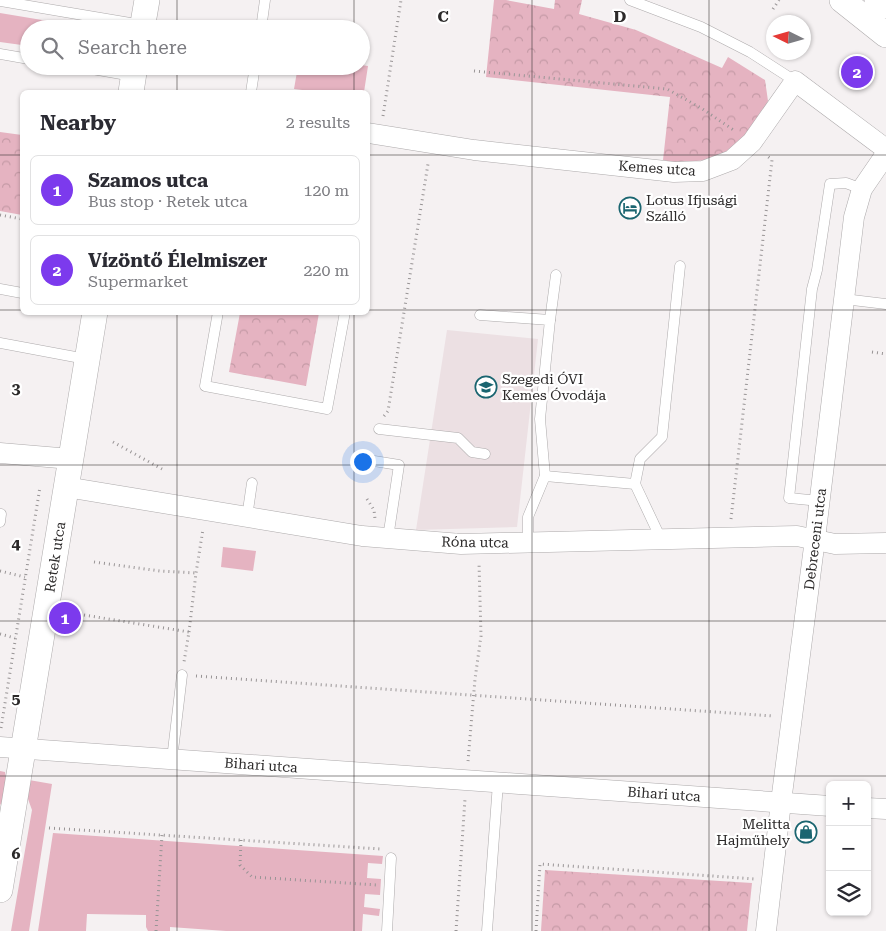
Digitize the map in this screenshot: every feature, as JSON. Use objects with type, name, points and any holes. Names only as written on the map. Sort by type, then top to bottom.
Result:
[{"type":"street","points":[[143,20],[146,0]]},
{"type":"street","points":[[842,0],[886,35]]},
{"type":"street","points":[[877,0],[886,6]]},
{"type":"street","points":[[795,81],[886,150]]},
{"type":"street","name":"Kemes utca","points":[[374,134],[474,150],[674,172],[703,171],[732,160],[752,142],[795,81]]},
{"type":"street","name":"Debreceni utca","points":[[766,931],[854,217],[862,189],[886,154]]},
{"type":"street","name":"Retek utca","points":[[0,890],[12,747],[66,487],[94,315]]},
{"type":"street","points":[[0,453],[71,459]]},
{"type":"street","name":"Róna utca","points":[[66,487],[362,536],[461,544],[797,536],[835,544],[886,543]]},
{"type":"street","name":"Bihari utca","points":[[12,747],[826,806]]},
{"type":"street","points":[[871,808],[886,809]]},
{"type":"lane","points":[[263,20],[266,0]]},
{"type":"lane","points":[[630,0],[701,26],[750,52],[795,81]]},
{"type":"lane","points":[[0,1],[104,20]]},
{"type":"lane","points":[[0,54],[20,57]]},
{"type":"lane","points":[[119,75],[134,78]]},
{"type":"lane","points":[[250,90],[253,75]]},
{"type":"lane","points":[[820,501],[789,498],[812,289],[817,270],[830,184],[846,183],[862,189]]},
{"type":"lane","points":[[661,539],[636,484],[640,459],[662,437],[680,266]]},
{"type":"lane","points":[[528,542],[528,517],[545,476],[540,419],[556,275]]},
{"type":"lane","points":[[0,289],[20,293]]},
{"type":"lane","points":[[844,299],[886,304]]},
{"type":"lane","points":[[217,315],[205,386],[327,409],[344,315]]},
{"type":"lane","points":[[480,315],[550,320]]},
{"type":"lane","points":[[0,343],[87,359]]},
{"type":"lane","points":[[380,426],[458,438],[472,452],[485,454]]},
{"type":"lane","points":[[374,461],[399,465],[388,538]]},
{"type":"lane","points":[[545,476],[636,484]]},
{"type":"lane","points":[[247,517],[252,482]]},
{"type":"lane","points":[[172,759],[182,674]]},
{"type":"lane","points":[[488,931],[498,782]]},
{"type":"lane","points":[[387,931],[391,858]]},
{"type":"path","points":[[374,134],[401,0]]},
{"type":"path","points":[[773,10],[779,0]]},
{"type":"path","points":[[474,71],[667,89],[701,108],[752,142],[772,160],[728,537]]},
{"type":"path","points":[[380,426],[388,411],[428,164]]},
{"type":"path","points":[[0,215],[20,219]]},
{"type":"path","points":[[872,352],[886,354]]},
{"type":"path","points":[[114,442],[162,469]]},
{"type":"path","points":[[0,732],[40,487]]},
{"type":"path","points":[[205,511],[182,674],[774,716],[773,725]]},
{"type":"path","points":[[456,931],[480,636],[478,543]]},
{"type":"path","points":[[94,562],[160,571],[196,573]]},
{"type":"path","points":[[0,571],[25,577]]},
{"type":"path","points":[[84,615],[189,632]]},
{"type":"path","points":[[0,634],[15,638]]},
{"type":"path","points":[[50,828],[391,850],[391,858]]},
{"type":"path","points":[[156,931],[162,835]]},
{"type":"path","points":[[241,840],[240,865],[252,877],[390,886]]},
{"type":"path","points":[[536,931],[540,864],[755,879],[754,888]]},
{"type":"shaded area","name":"Szegedi ÓVI Kemes Óvodája","points":[[447,330],[538,339],[517,527],[416,530]]},
{"type":"green space","points":[[494,0],[506,0],[554,9],[555,0],[582,0],[579,14],[636,30],[722,68],[728,57],[765,80],[768,101],[755,125],[736,145],[714,159],[688,162],[663,160],[670,97],[486,77]]},
{"type":"green space","points":[[0,13],[42,20],[20,20],[20,45],[0,42]]},
{"type":"green space","points":[[296,75],[367,75],[364,90],[294,89]]},
{"type":"green space","points":[[0,132],[20,135],[20,215],[0,211]]},
{"type":"green space","points":[[240,315],[319,315],[306,386],[229,372]]},
{"type":"green space","points":[[223,547],[256,551],[253,571],[221,567]]},
{"type":"green space","points":[[0,771],[5,772],[6,794],[0,805]]},
{"type":"green space","points":[[29,780],[52,784],[29,931],[11,931],[32,810],[28,799]]},
{"type":"green space","points":[[53,833],[383,856],[382,864],[368,863],[367,878],[381,879],[380,895],[365,894],[364,907],[380,909],[379,916],[363,914],[362,931],[226,931],[170,927],[170,931],[148,931],[146,915],[87,914],[86,931],[38,931]]},
{"type":"green space","points":[[545,870],[752,883],[747,931],[541,931]]},
{"type":"place","name":"Vízöntő Élelmiszer","points":[[857,72]]},
{"type":"place","name":"Lotus Ifjusági Szálló","points":[[630,208]]},
{"type":"place","name":"Szegedi ÓVI Kemes Óvodája","points":[[486,387]]},
{"type":"place","name":"Szamos utca","points":[[65,618]]},
{"type":"place","name":"Melitta Hajműhely","points":[[806,832]]}]
